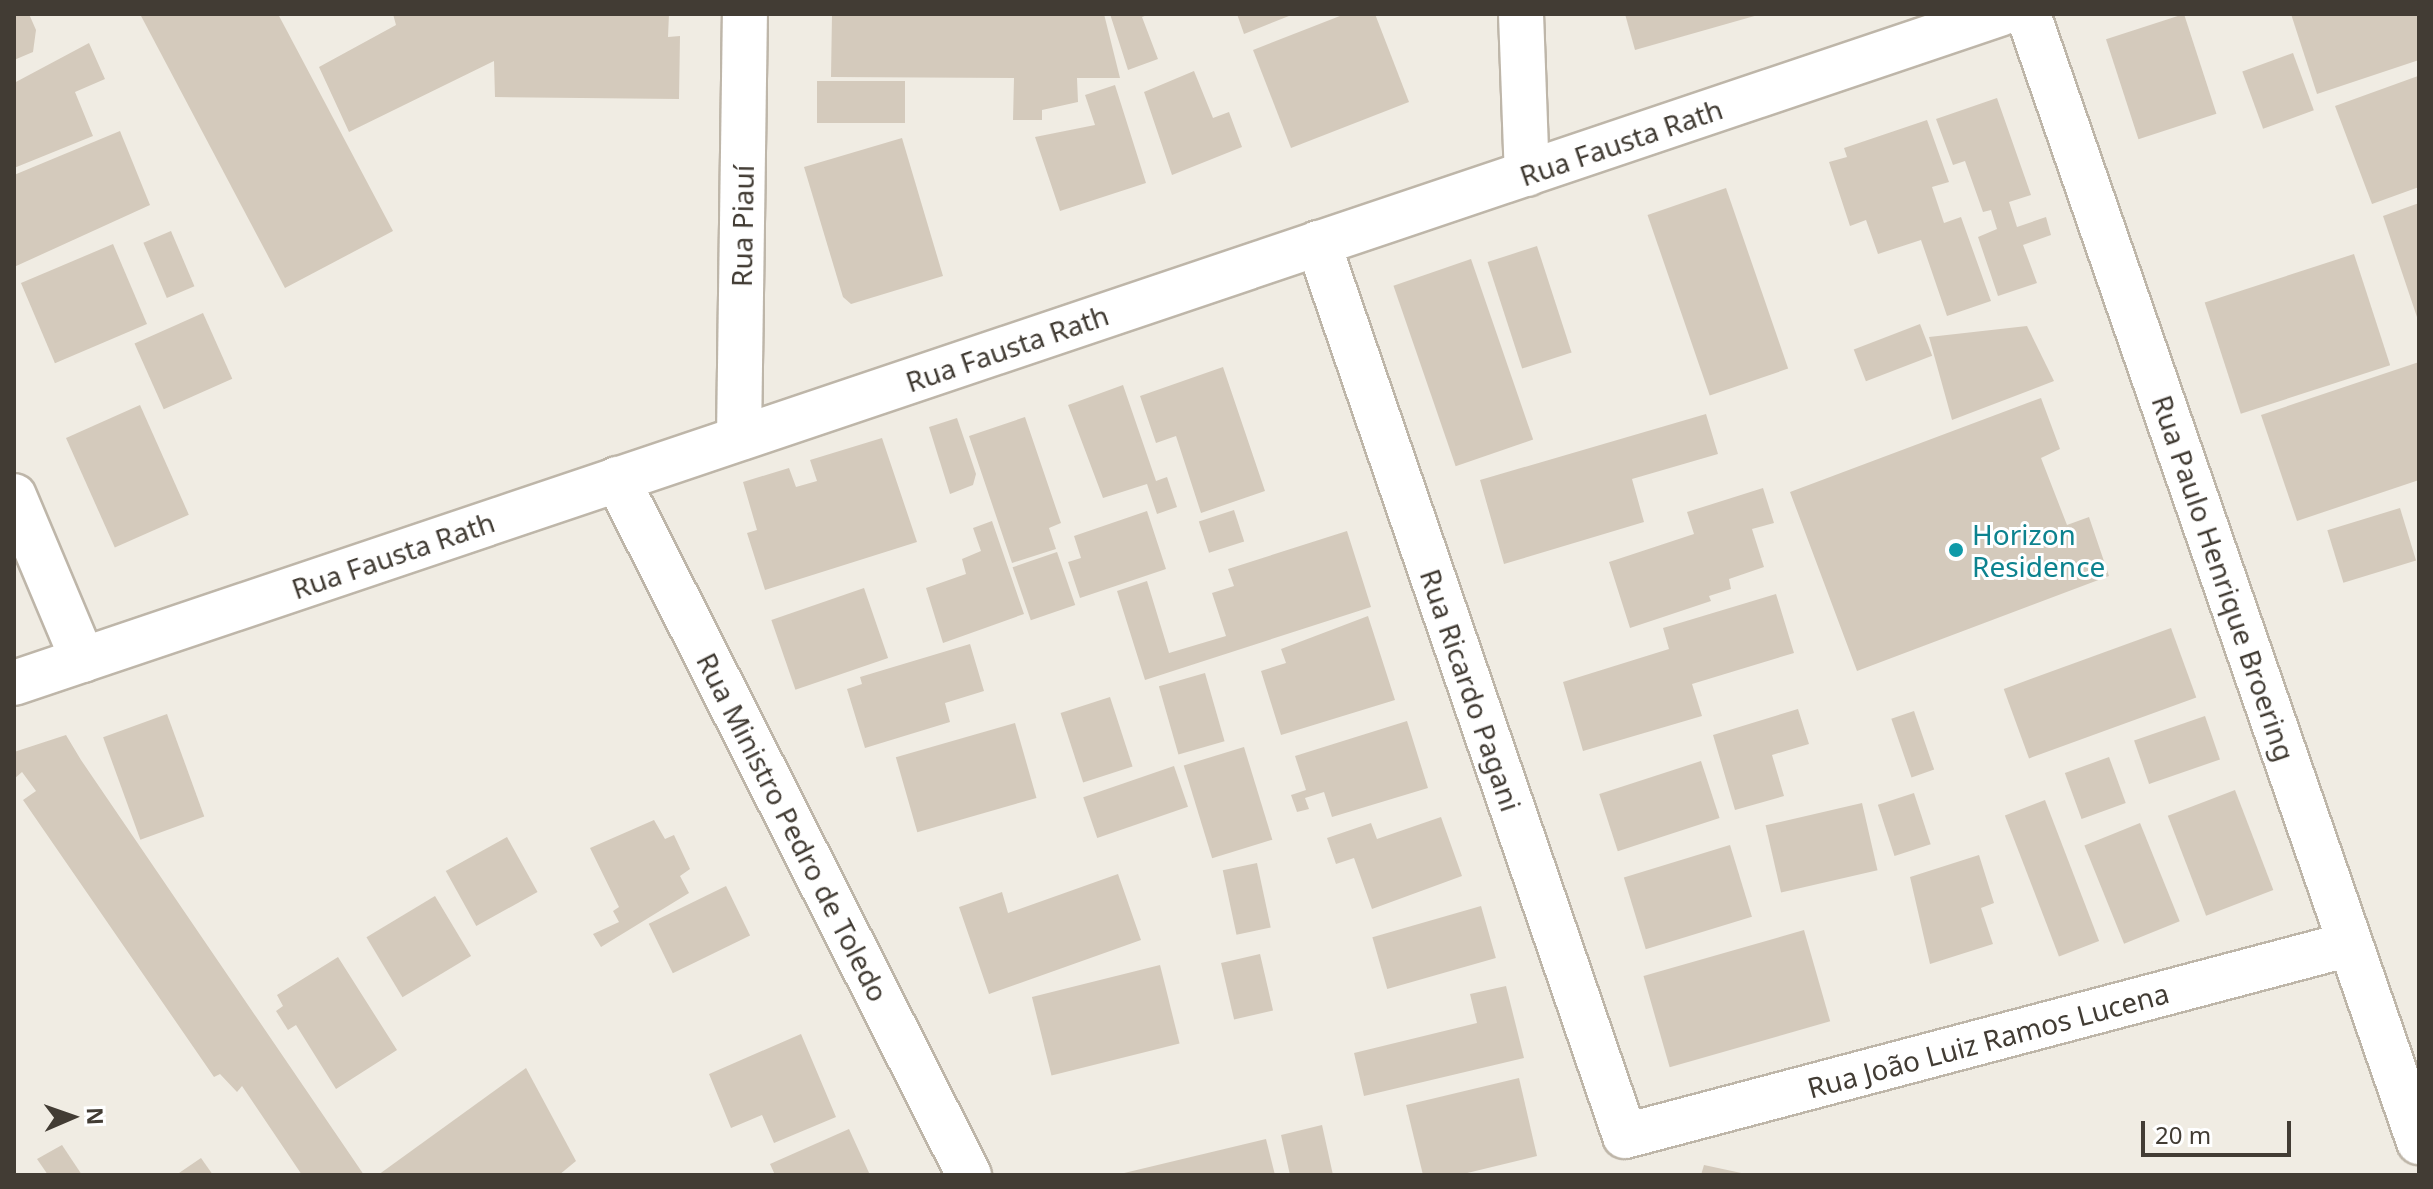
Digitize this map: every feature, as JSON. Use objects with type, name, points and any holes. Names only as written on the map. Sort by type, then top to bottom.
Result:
[{"type":"street","name":"Rua Piauí","points":[[739,438],[745,14]]},
{"type":"street","points":[[1521,14],[1527,174]]},
{"type":"street","name":"Rua Fausta Rath","points":[[14,683],[2000,14]]},
{"type":"street","name":"Rua Paulo Henrique Broering","points":[[2028,14],[2419,1142]]},
{"type":"street","name":"Rua Ricardo Pagani","points":[[1318,243],[1625,1136]]},
{"type":"street","name":"Rua Ministro Pedro de Toledo","points":[[617,479],[969,1175]]},
{"type":"street","points":[[14,496],[83,660]]},
{"type":"street","name":"Rua João Luiz Ramos Lucena","points":[[1625,1136],[2350,944]]},
{"type":"building","points":[[14,14],[29,14],[36,30],[33,52],[14,60]]},
{"type":"building","points":[[140,14],[278,14],[393,231],[285,288]]},
{"type":"building","points":[[393,14],[669,14],[668,37],[680,36],[679,99],[495,97],[494,61],[349,132],[319,67],[396,25]]},
{"type":"building","points":[[832,14],[1104,14],[1120,78],[1077,78],[1078,102],[1042,110],[1042,120],[1013,120],[1014,78],[831,77]]},
{"type":"building","points":[[1110,14],[1150,14],[1142,17],[1158,59],[1128,70]]},
{"type":"building","points":[[1237,14],[1294,14],[1244,34]]},
{"type":"building","points":[[1345,14],[1375,14],[1409,102],[1291,148],[1253,50]]},
{"type":"building","points":[[1625,14],[1757,14],[1758,15],[1635,50]]},
{"type":"building","points":[[2184,14],[2216,114],[2138,139],[2106,39]]},
{"type":"building","points":[[2291,14],[2419,14],[2419,60],[2317,94]]},
{"type":"building","points":[[89,43],[105,79],[75,92],[93,136],[14,168],[14,83]]},
{"type":"building","points":[[2293,53],[2314,110],[2263,129],[2242,71]]},
{"type":"building","points":[[1194,71],[1213,118],[1229,112],[1242,147],[1172,175],[1144,92]]},
{"type":"building","points":[[2418,76],[2419,187],[2372,204],[2335,106]]},
{"type":"building","points":[[817,81],[905,81],[905,123],[817,123]]},
{"type":"building","points":[[1115,85],[1146,183],[1060,211],[1035,137],[1095,125],[1085,95]]},
{"type":"building","points":[[1997,98],[2031,195],[2009,202],[2017,227],[2046,217],[2051,235],[2023,245],[2037,283],[1998,296],[1978,237],[1997,229],[1991,210],[1983,212],[1965,161],[1953,165],[1936,119]]},
{"type":"building","points":[[1927,120],[1949,182],[1932,187],[1944,223],[1961,217],[1991,301],[1947,316],[1921,240],[1878,254],[1866,220],[1850,226],[1829,162],[1847,157],[1844,148]]},
{"type":"building","points":[[120,131],[150,205],[14,267],[14,175]]},
{"type":"building","points":[[902,138],[943,276],[851,304],[843,297],[804,167]]},
{"type":"building","points":[[1726,188],[1788,369],[1710,396],[1648,215]]},
{"type":"building","points":[[2419,203],[2419,320],[2418,320],[2383,216]]},
{"type":"building","points":[[171,231],[194,286],[167,298],[143,243]]},
{"type":"building","points":[[113,244],[147,324],[55,363],[21,283]]},
{"type":"building","points":[[1537,246],[1572,353],[1522,369],[1488,262]]},
{"type":"building","points":[[2354,254],[2390,365],[2241,414],[2205,303]]},
{"type":"building","points":[[1471,259],[1533,440],[1456,466],[1393,286]]},
{"type":"building","points":[[203,313],[232,379],[164,409],[134,344]]},
{"type":"building","points":[[1920,324],[1932,356],[1866,381],[1854,349]]},
{"type":"building","points":[[2027,326],[2054,381],[1952,420],[1929,337]]},
{"type":"building","points":[[2419,362],[2419,480],[2297,521],[2261,415]]},
{"type":"building","points":[[1223,367],[1265,491],[1201,513],[1176,436],[1156,443],[1140,396]]},
{"type":"building","points":[[1123,385],[1156,481],[1167,477],[1177,507],[1157,514],[1147,484],[1103,498],[1068,405]]},
{"type":"building","name":"Horizon Residence","points":[[2041,398],[2060,449],[2041,458],[2067,525],[2089,517],[2109,576],[1857,671],[1790,492]]},
{"type":"building","points":[[140,405],[189,515],[115,548],[66,438]]},
{"type":"building","points":[[1706,414],[1718,454],[1632,479],[1644,522],[1504,564],[1480,480]]},
{"type":"building","points":[[1025,417],[1061,523],[1049,528],[1056,549],[1012,563],[969,436]]},
{"type":"building","points":[[957,418],[976,474],[973,485],[950,494],[929,427]]},
{"type":"building","points":[[882,438],[917,542],[765,590],[747,533],[757,530],[743,482],[789,468],[796,487],[817,481],[810,460]]},
{"type":"building","points":[[1763,488],[1774,523],[1752,529],[1764,567],[1729,579],[1731,589],[1709,596],[1711,601],[1630,628],[1609,562],[1694,534],[1687,512]]},
{"type":"building","points":[[2400,508],[2416,561],[2343,583],[2327,530]]},
{"type":"building","points":[[1234,510],[1244,541],[1209,553],[1199,521]]},
{"type":"building","points":[[1147,511],[1166,569],[1080,598],[1068,562],[1081,558],[1074,536]]},
{"type":"building","points":[[992,521],[1024,614],[943,643],[926,588],[966,574],[962,559],[981,551],[973,528]]},
{"type":"building","points":[[1347,531],[1371,607],[1145,680],[1117,591],[1147,581],[1169,653],[1226,636],[1212,593],[1234,586],[1228,569]]},
{"type":"building","points":[[1057,552],[1075,605],[1031,620],[1013,567]]},
{"type":"building","points":[[864,588],[888,658],[795,690],[771,620]]},
{"type":"building","points":[[1776,594],[1794,653],[1692,684],[1702,716],[1583,751],[1563,682],[1669,649],[1663,628]]},
{"type":"building","points":[[1368,616],[1395,700],[1281,735],[1261,671],[1286,663],[1281,649]]},
{"type":"building","points":[[2171,628],[2196,698],[2029,758],[2004,689]]},
{"type":"building","points":[[970,644],[984,691],[945,703],[950,722],[865,748],[847,689],[862,684],[860,677]]},
{"type":"building","points":[[1205,673],[1225,741],[1178,754],[1159,686]]},
{"type":"building","points":[[1110,697],[1133,766],[1083,782],[1061,713]]},
{"type":"building","points":[[1798,709],[1809,744],[1772,755],[1784,796],[1735,810],[1713,735]]},
{"type":"building","points":[[1914,711],[1934,770],[1911,777],[1891,719]]},
{"type":"building","points":[[167,714],[204,816],[140,840],[103,737]]},
{"type":"building","points":[[2205,716],[2220,759],[2149,784],[2134,740]]},
{"type":"building","points":[[1407,721],[1428,788],[1332,817],[1324,792],[1305,798],[1309,809],[1297,812],[1291,795],[1306,790],[1295,756]]},
{"type":"building","points":[[1015,723],[1036,798],[917,832],[896,757]]},
{"type":"building","points":[[66,735],[364,1175],[302,1175],[242,1086],[237,1092],[220,1074],[214,1077],[23,800],[36,791],[22,772],[14,779],[14,752]]},
{"type":"building","points":[[1244,747],[1272,840],[1212,858],[1184,765]]},
{"type":"building","points":[[2109,757],[2126,803],[2082,819],[2065,773]]},
{"type":"building","points":[[1701,761],[1720,818],[1618,851],[1599,794]]},
{"type":"building","points":[[1174,766],[1188,807],[1097,838],[1083,797]]},
{"type":"building","points":[[2235,790],[2273,890],[2206,916],[2168,816]]},
{"type":"building","points":[[1914,793],[1931,844],[1895,856],[1878,805]]},
{"type":"building","points":[[2045,800],[2099,941],[2059,956],[2005,815]]},
{"type":"building","points":[[1862,803],[1878,870],[1781,893],[1766,825]]},
{"type":"building","points":[[1441,817],[1462,876],[1372,909],[1354,858],[1336,864],[1327,838],[1371,823],[1377,839]]},
{"type":"building","points":[[654,820],[665,839],[674,835],[690,869],[680,876],[689,893],[601,947],[593,934],[619,922],[613,911],[619,907],[590,848]]},
{"type":"building","points":[[2140,823],[2180,921],[2124,944],[2084,845]]},
{"type":"building","points":[[507,837],[538,892],[476,926],[446,871]]},
{"type":"building","points":[[1730,845],[1752,917],[1646,949],[1624,877]]},
{"type":"building","points":[[1979,855],[1994,903],[1981,908],[1993,944],[1930,964],[1910,877]]},
{"type":"building","points":[[1257,863],[1271,928],[1236,935],[1223,870]]},
{"type":"building","points":[[1118,874],[1141,940],[989,994],[959,907],[1002,892],[1008,913]]},
{"type":"building","points":[[726,886],[750,935],[673,973],[649,924]]},
{"type":"building","points":[[435,896],[471,956],[402,997],[366,937]]},
{"type":"building","points":[[1481,906],[1496,958],[1387,989],[1372,937]]},
{"type":"building","points":[[1804,930],[1830,1021],[1670,1067],[1643,976]]},
{"type":"building","points":[[1260,954],[1273,1011],[1234,1020],[1221,963]]},
{"type":"building","points":[[338,957],[397,1050],[336,1089],[296,1025],[288,1030],[276,1011],[283,1006],[277,995]]},
{"type":"building","points":[[1160,965],[1180,1044],[1052,1076],[1032,997]]},
{"type":"building","points":[[1506,986],[1524,1058],[1364,1096],[1354,1053],[1477,1023],[1470,994]]},
{"type":"building","points":[[801,1034],[836,1117],[774,1143],[762,1115],[731,1128],[709,1074]]},
{"type":"building","points":[[526,1068],[576,1161],[559,1175],[378,1175]]},
{"type":"building","points":[[1519,1078],[1537,1156],[1459,1175],[1423,1175],[1406,1105]]},
{"type":"building","points":[[1322,1125],[1333,1175],[1290,1175],[1281,1135]]},
{"type":"building","points":[[849,1129],[870,1175],[775,1175],[770,1164]]},
{"type":"building","points":[[1266,1139],[1275,1175],[1120,1175],[1120,1174]]},
{"type":"building","points":[[62,1145],[82,1175],[48,1175],[37,1159]]},
{"type":"building","points":[[201,1158],[213,1175],[176,1175]]},
{"type":"building","points":[[1704,1165],[1746,1174],[1746,1175],[1701,1175]]},
{"type":"place","name":"Horizon Residence","points":[[1956,550]]}]
